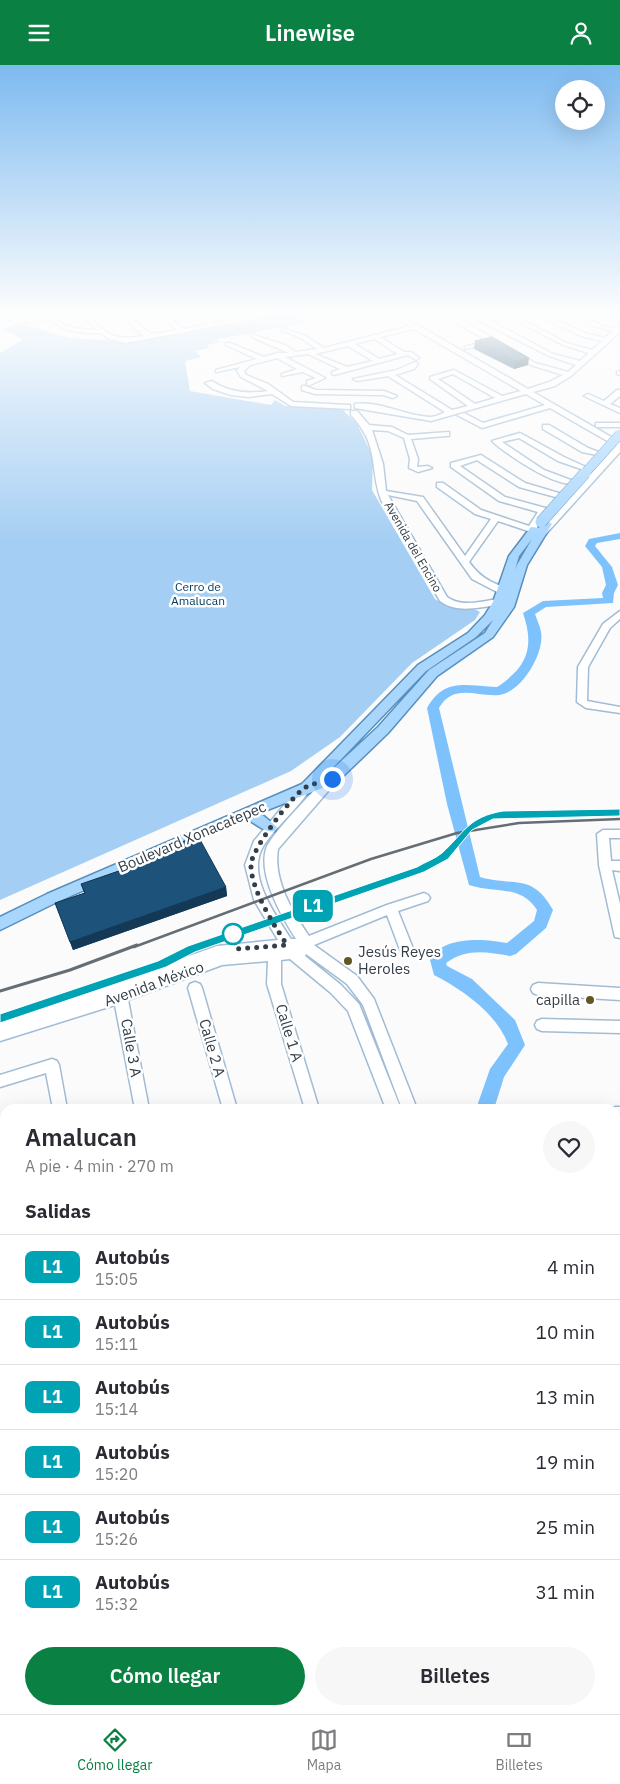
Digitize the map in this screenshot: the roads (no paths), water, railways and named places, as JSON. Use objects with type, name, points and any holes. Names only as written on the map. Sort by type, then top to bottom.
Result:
[{"type":"main road","name":"Boulevard Xonacatepec","points":[[0,912],[55,886],[326,776],[422,669],[472,635],[490,617],[522,565],[539,526],[618,437]]},
{"type":"main road","name":"Boulevard Xonacatepec","points":[[0,924],[52,898],[305,788],[344,767],[383,730],[434,673],[489,635],[500,621],[504,595]]},
{"type":"main road","points":[[244,814],[259,818],[270,827]]},
{"type":"street","points":[[216,388],[252,396],[274,392]]},
{"type":"street","points":[[267,388],[286,401],[296,405],[347,407],[377,411],[426,422],[544,388]]},
{"type":"street","points":[[309,388],[312,392],[384,393],[393,396]]},
{"type":"street","points":[[411,388],[482,426],[551,405]]},
{"type":"street","points":[[447,388],[475,407]]},
{"type":"street","points":[[482,388],[501,399]]},
{"type":"street","points":[[528,388],[551,405],[618,437]]},
{"type":"street","points":[[529,388],[595,427],[618,437]]},
{"type":"street","points":[[457,414],[501,399],[542,388]]},
{"type":"street","points":[[605,404],[620,392]]},
{"type":"street","points":[[357,393],[358,409]]},
{"type":"street","points":[[588,396],[620,411]]},
{"type":"street","name":"Avenida del Encino","points":[[358,409],[378,455],[382,493],[443,599],[453,605],[471,606],[504,595]]},
{"type":"street","points":[[367,427],[389,429],[407,437],[446,434]]},
{"type":"street","points":[[546,427],[584,450],[599,451],[610,447],[618,437]]},
{"type":"street","points":[[595,427],[599,451]]},
{"type":"street","points":[[579,493],[569,485],[541,472],[496,441],[517,434],[561,459],[584,468]]},
{"type":"street","points":[[407,437],[414,459],[415,470],[428,468],[414,459]]},
{"type":"street","name":"Boulevard Xonacatepec","points":[[539,526],[558,496],[599,451],[618,437]]},
{"type":"street","name":"Boulevard Xonacatepec","points":[[539,526],[579,493],[618,437]]},
{"type":"street","points":[[539,526],[454,465],[478,457],[522,485],[558,496]]},
{"type":"street","points":[[440,485],[478,512],[495,519],[539,526]]},
{"type":"street","points":[[382,493],[420,499],[475,577],[504,595]]},
{"type":"street","points":[[465,562],[471,549],[495,519]]},
{"type":"street","points":[[454,548],[471,549]]},
{"type":"street","points":[[620,614],[606,626],[583,667],[582,702],[586,705],[620,710]]},
{"type":"street","points":[[326,776],[272,849],[270,860],[278,893],[309,947],[352,980],[362,991],[369,1003],[408,1104]]},
{"type":"street","points":[[305,788],[270,827],[258,844],[251,865],[260,900],[283,950],[336,989],[354,1008],[392,1104]]},
{"type":"street","points":[[620,834],[603,834],[605,865],[616,903],[620,933]]},
{"type":"street","points":[[605,865],[620,866]]},
{"type":"street","points":[[309,947],[391,908],[424,898]]},
{"type":"street","points":[[391,908],[406,951]]},
{"type":"street","name":"Avenida México","points":[[0,1035],[120,992],[221,960],[309,947]]},
{"type":"street","name":"Calle 1 A","points":[[283,950],[274,984],[310,1104]]},
{"type":"street","name":"Calle 2 A","points":[[195,988],[229,1104]]},
{"type":"street","points":[[538,989],[620,994]]},
{"type":"street","name":"Avenida México","points":[[0,1025],[120,992]]},
{"type":"street","name":"Calle 3 A","points":[[120,992],[141,1104]]},
{"type":"street","points":[[542,1025],[620,1027]]},
{"type":"street","points":[[0,1081],[52,1065],[59,1104]]},
{"type":"waterway","points":[[487,1104],[496,1074],[517,1045],[509,1025],[466,984],[440,970],[438,960],[464,946],[481,945],[510,950],[541,924],[545,910],[530,891],[514,886],[495,886],[474,881],[454,804],[433,708],[440,696],[454,689],[499,691],[528,667],[536,634],[529,613],[543,604],[609,601],[608,593],[612,585],[607,567],[590,546],[593,541],[620,536]]},
{"type":"railway","points":[[134,947],[371,859],[457,833],[519,823],[620,819]]},
{"type":"railway","points":[[0,991],[70,970],[137,945]]},
{"type":"place","name":"Jesús Reyes Heroles","points":[[348,961]]},
{"type":"place","name":"capilla","points":[[590,1000]]},
{"type":"park label","name":"Cerro de Amalucan","points":[[198,594]]}]
